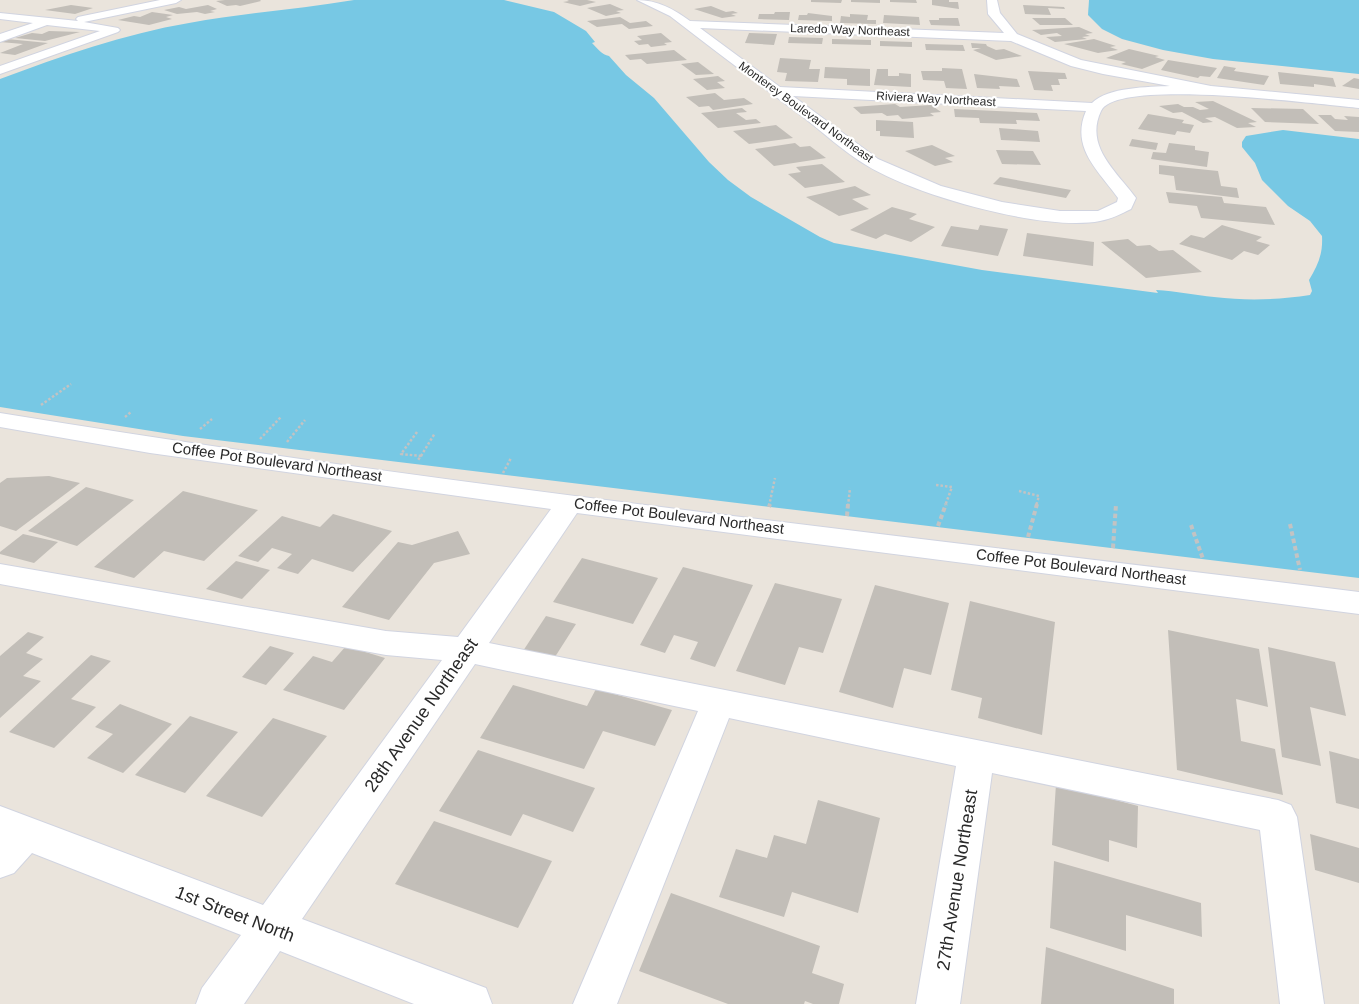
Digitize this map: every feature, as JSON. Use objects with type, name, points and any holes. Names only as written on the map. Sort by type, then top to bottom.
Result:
[{"type":"street","points":[[64,23],[176,0]]},
{"type":"street","name":"Monterey Boulevard Northeast","points":[[642,0],[674,14],[872,162],[904,178],[945,193],[999,207],[1073,217],[1100,216],[1125,205],[1127,198],[1099,164],[1092,151],[1089,138],[1090,122],[1100,93]]},
{"type":"street","points":[[992,0],[994,14],[1013,37],[1076,63],[1211,90],[1359,104]]},
{"type":"street","points":[[0,16],[114,30],[0,70]]},
{"type":"street","points":[[0,38],[51,22]]},
{"type":"street","name":"Laredo Way Northeast","points":[[686,24],[1013,37]]},
{"type":"street","points":[[1076,63],[1100,93],[1211,90]]},
{"type":"street","name":"Riviera Way Northeast","points":[[777,91],[1100,93]]},
{"type":"street","name":"Coffee Pot Boulevard Northeast","points":[[0,420],[150,445],[570,503],[1359,604]]},
{"type":"street","name":"28th Avenue Northeast","points":[[218,1004],[570,503]]},
{"type":"street","points":[[0,574],[386,643],[466,650],[1278,818],[1302,1004]]},
{"type":"street","points":[[595,1004],[718,702]]},
{"type":"street","name":"27th Avenue Northeast","points":[[938,1004],[976,756]]},
{"type":"street","name":"1st Street North","points":[[8,839],[272,928],[470,1004]]},
{"type":"path","points":[[39,406],[71,384]]},
{"type":"path","points":[[254,445],[281,417]]},
{"type":"path","points":[[286,443],[305,420]]},
{"type":"path","points":[[417,432],[401,454],[421,456]]},
{"type":"path","points":[[415,465],[435,433]]},
{"type":"path","points":[[259,440],[268,441]]},
{"type":"path","points":[[502,475],[511,458]]},
{"type":"path","points":[[769,507],[775,478]]},
{"type":"path","points":[[936,485],[952,487],[938,527]]},
{"type":"path","points":[[846,516],[850,488]]},
{"type":"path","points":[[1019,491],[1039,496],[1028,538]]},
{"type":"path","points":[[1112,548],[1116,504]]},
{"type":"path","points":[[1290,524],[1300,571]]},
{"type":"path","points":[[1191,525],[1203,559]]},
{"type":"water","points":[[354,0],[504,0],[554,12],[586,31],[595,42],[592,43],[602,53],[609,56],[626,75],[654,98],[709,162],[728,180],[751,197],[820,237],[834,243],[982,270],[1158,293],[1156,290],[1238,299],[1286,298],[1310,295],[1312,291],[1309,280],[1319,259],[1322,248],[1322,236],[1310,221],[1288,206],[1262,180],[1255,163],[1242,147],[1242,142],[1246,136],[1283,130],[1359,139],[1359,578],[183,436],[0,407],[0,79],[93,46],[141,33],[230,16]]},
{"type":"water","points":[[1089,0],[1359,0],[1359,74],[1213,59],[1163,50],[1122,39],[1102,29],[1088,15]]},
{"type":"building","points":[[567,0],[596,2],[580,6],[563,2],[569,1]]},
{"type":"building","points":[[811,0],[842,0],[841,3],[811,2]]},
{"type":"building","points":[[851,0],[880,0],[880,3],[851,2]]},
{"type":"building","points":[[890,0],[916,0],[917,3],[890,2]]},
{"type":"building","points":[[932,0],[958,2],[959,9],[932,5]]},
{"type":"building","points":[[216,1],[261,1],[240,6],[227,6]]},
{"type":"building","points":[[610,4],[624,10],[616,11],[621,13],[606,16],[587,8]]},
{"type":"building","points":[[71,5],[93,8],[75,14],[45,10]]},
{"type":"building","points":[[208,5],[217,9],[210,11],[215,12],[177,14],[164,10],[179,7],[186,9]]},
{"type":"building","points":[[1023,5],[1064,7],[1065,9],[1048,8],[1051,15],[1025,14]]},
{"type":"building","points":[[711,6],[726,12],[733,11],[738,13],[731,14],[736,16],[722,18],[694,9]]},
{"type":"building","points":[[152,12],[173,15],[166,17],[172,19],[149,25],[118,20],[134,16],[140,17]]},
{"type":"building","points":[[775,12],[790,12],[789,20],[758,19],[759,14],[774,14]]},
{"type":"building","points":[[808,13],[832,16],[832,21],[798,20],[799,15],[807,15]]},
{"type":"building","points":[[850,14],[868,15],[867,20],[876,20],[876,24],[840,23],[841,16],[850,17]]},
{"type":"building","points":[[884,15],[919,17],[920,25],[883,23]]},
{"type":"building","points":[[620,17],[630,23],[646,21],[653,26],[629,29],[622,24],[597,27],[587,21]]},
{"type":"building","points":[[939,18],[958,18],[960,26],[931,25],[929,20],[939,20]]},
{"type":"building","points":[[1032,18],[1065,18],[1073,25],[1040,25]]},
{"type":"building","points":[[1079,27],[1093,33],[1085,34],[1090,36],[1082,37],[1087,39],[1055,42],[1046,37],[1062,36],[1057,33],[1041,35],[1032,30]]},
{"type":"building","points":[[49,31],[80,32],[45,41],[15,38],[32,33],[42,34]]},
{"type":"building","points":[[661,33],[672,42],[664,43],[667,45],[651,47],[648,44],[639,45],[634,41],[642,40],[637,36]]},
{"type":"building","points":[[749,33],[777,34],[774,45],[745,43]]},
{"type":"building","points":[[789,37],[823,38],[822,44],[788,43]]},
{"type":"building","points":[[7,39],[48,43],[15,55],[0,53],[23,44],[0,42]]},
{"type":"building","points":[[832,39],[871,40],[871,45],[832,44]]},
{"type":"building","points":[[1094,39],[1116,46],[1110,47],[1118,50],[1098,53],[1064,44]]},
{"type":"building","points":[[880,41],[912,42],[912,47],[880,46]]},
{"type":"building","points":[[971,43],[986,44],[996,50],[1004,49],[1022,56],[996,60],[973,50],[981,48],[972,48]]},
{"type":"building","points":[[925,44],[963,45],[965,51],[926,50]]},
{"type":"building","points":[[1129,49],[1159,56],[1155,57],[1165,60],[1142,69],[1121,64],[1126,62],[1106,58]]},
{"type":"building","points":[[674,50],[687,60],[647,64],[641,59],[630,60],[625,55]]},
{"type":"building","points":[[780,58],[811,60],[809,69],[820,69],[818,82],[785,81],[787,73],[777,72]]},
{"type":"building","points":[[1168,60],[1217,68],[1210,77],[1200,76],[1198,78],[1161,70]]},
{"type":"building","points":[[698,62],[714,74],[696,75],[681,64]]},
{"type":"building","points":[[1224,66],[1236,68],[1234,71],[1269,76],[1264,85],[1217,78]]},
{"type":"building","points":[[825,67],[870,69],[870,86],[847,85],[847,79],[824,78]]},
{"type":"building","points":[[942,68],[962,69],[967,89],[946,88],[944,81],[923,80],[921,71],[942,71]]},
{"type":"building","points":[[877,69],[888,69],[888,76],[899,76],[899,73],[911,74],[911,87],[874,85]]},
{"type":"building","points":[[1028,71],[1065,73],[1067,79],[1058,79],[1060,85],[1051,85],[1053,91],[1034,90]]},
{"type":"building","points":[[1278,72],[1333,78],[1336,87],[1314,84],[1314,87],[1280,84]]},
{"type":"building","points":[[974,74],[1017,79],[1020,87],[999,86],[1000,89],[977,88]]},
{"type":"building","points":[[718,76],[725,81],[717,82],[725,88],[707,90],[693,79]]},
{"type":"building","points":[[1354,78],[1359,79],[1359,89],[1342,86]]},
{"type":"building","points":[[715,93],[724,100],[744,98],[753,104],[713,110],[709,106],[699,107],[686,97]]},
{"type":"building","points":[[1213,101],[1257,122],[1248,123],[1256,127],[1237,128],[1215,117],[1205,118],[1213,122],[1203,123],[1182,112],[1173,113],[1159,106],[1178,104],[1200,110],[1209,109],[1195,102]]},
{"type":"building","points":[[895,104],[900,107],[931,105],[941,112],[930,113],[934,116],[902,119],[898,115],[887,116],[882,113],[861,114],[853,107]]},
{"type":"building","points":[[742,108],[747,112],[736,113],[746,120],[756,119],[761,123],[718,128],[701,113]]},
{"type":"building","points":[[1251,108],[1303,109],[1319,124],[1265,122]]},
{"type":"building","points":[[954,109],[1037,113],[1040,121],[1016,120],[1017,124],[980,123],[979,118],[955,117]]},
{"type":"building","points":[[1148,114],[1184,120],[1182,123],[1194,125],[1190,133],[1177,131],[1175,135],[1138,129]]},
{"type":"building","points":[[1318,115],[1331,115],[1335,119],[1348,120],[1344,116],[1359,117],[1359,132],[1335,131]]},
{"type":"building","points":[[876,120],[913,122],[914,138],[880,136],[880,131],[876,131]]},
{"type":"building","points":[[776,125],[793,138],[749,144],[733,131]]},
{"type":"building","points":[[999,128],[1038,131],[1040,142],[1001,140]]},
{"type":"building","points":[[1132,139],[1158,143],[1156,150],[1129,146]]},
{"type":"building","points":[[795,143],[800,147],[810,146],[826,158],[774,166],[755,149]]},
{"type":"building","points":[[1169,143],[1195,146],[1195,150],[1209,152],[1207,167],[1151,159],[1153,152],[1166,153]]},
{"type":"building","points":[[932,145],[955,156],[945,158],[953,162],[935,166],[905,151]]},
{"type":"building","points":[[996,150],[1033,151],[1041,165],[1002,164]]},
{"type":"building","points":[[822,164],[845,182],[805,188],[788,174],[801,172],[796,167]]},
{"type":"building","points":[[1159,165],[1218,171],[1221,186],[1237,188],[1239,198],[1176,190],[1174,176],[1159,174]]},
{"type":"building","points":[[1000,177],[1071,190],[1066,198],[993,184]]},
{"type":"building","points":[[855,186],[871,195],[852,199],[869,209],[839,216],[806,197]]},
{"type":"building","points":[[1166,192],[1222,197],[1224,203],[1266,207],[1275,225],[1201,218],[1197,206],[1169,203]]},
{"type":"building","points":[[892,207],[917,214],[909,219],[935,227],[911,242],[885,234],[876,239],[850,230]]},
{"type":"building","points":[[980,225],[1008,229],[998,256],[941,246],[951,226],[978,230]]},
{"type":"building","points":[[1222,225],[1262,237],[1256,241],[1270,245],[1258,255],[1244,251],[1232,260],[1179,244],[1191,235],[1204,238]]},
{"type":"building","points":[[1027,233],[1094,242],[1093,266],[1023,256]]},
{"type":"building","points":[[1128,239],[1137,246],[1150,245],[1159,251],[1173,250],[1202,272],[1146,278],[1101,242]]},
{"type":"building","points":[[49,476],[80,483],[16,531],[0,526],[0,483],[7,478]]},
{"type":"building","points":[[86,487],[134,500],[77,546],[28,531]]},
{"type":"building","points":[[183,491],[258,510],[204,561],[164,551],[134,578],[94,567]]},
{"type":"building","points":[[333,514],[392,531],[353,572],[312,559],[298,574],[277,568],[292,554],[272,548],[258,562],[238,556],[282,516],[320,527]]},
{"type":"building","points":[[458,531],[470,554],[434,563],[389,620],[342,607],[398,542],[412,545]]},
{"type":"building","points":[[23,534],[58,542],[34,563],[0,554],[0,552]]},
{"type":"building","points":[[582,558],[658,578],[633,624],[553,602]]},
{"type":"building","points":[[236,561],[270,570],[242,599],[206,589]]},
{"type":"building","points":[[683,567],[753,585],[715,667],[690,659],[698,642],[674,635],[665,653],[640,645]]},
{"type":"building","points":[[775,583],[842,599],[823,653],[799,647],[785,685],[736,671]]},
{"type":"building","points":[[875,585],[949,603],[931,675],[904,668],[893,708],[839,692]]},
{"type":"building","points":[[970,601],[1055,622],[1042,735],[978,718],[982,698],[951,690]]},
{"type":"building","points":[[546,616],[576,624],[553,660],[523,651]]},
{"type":"building","points":[[1168,630],[1259,649],[1268,707],[1236,699],[1241,741],[1275,749],[1283,795],[1177,770]]},
{"type":"building","points":[[28,632],[44,637],[26,653],[43,659],[23,676],[41,681],[0,718],[0,656]]},
{"type":"building","points":[[270,646],[294,653],[266,685],[242,677]]},
{"type":"building","points":[[346,646],[385,658],[344,710],[283,690],[313,656],[332,662]]},
{"type":"building","points":[[1268,647],[1335,662],[1346,716],[1310,707],[1321,766],[1282,757]]},
{"type":"building","points":[[91,655],[111,661],[71,699],[96,707],[54,748],[9,732]]},
{"type":"building","points":[[513,685],[587,706],[596,689],[672,710],[655,746],[603,731],[584,769],[480,738]]},
{"type":"building","points":[[120,704],[172,724],[123,773],[87,758],[113,734],[95,727]]},
{"type":"building","points":[[190,716],[238,732],[185,793],[135,775]]},
{"type":"building","points":[[273,718],[327,736],[262,817],[206,796]]},
{"type":"building","points":[[478,750],[595,788],[573,832],[523,814],[511,836],[439,811]]},
{"type":"building","points":[[1329,751],[1359,759],[1359,809],[1336,803]]},
{"type":"building","points":[[1056,784],[1138,806],[1137,848],[1109,840],[1109,862],[1052,845]]},
{"type":"building","points":[[818,800],[880,818],[858,913],[792,892],[784,917],[719,897],[736,849],[767,858],[774,835],[806,844]]},
{"type":"building","points":[[434,821],[552,861],[518,928],[395,884]]},
{"type":"building","points":[[1310,834],[1359,848],[1359,883],[1315,870]]},
{"type":"building","points":[[1054,861],[1201,903],[1202,937],[1126,915],[1126,951],[1050,928]]},
{"type":"building","points":[[671,893],[820,946],[812,973],[844,984],[839,1004],[813,1004],[805,1001],[804,1004],[728,1004],[639,971]]},
{"type":"building","points":[[1046,947],[1174,989],[1174,1004],[1041,1004]]}]
